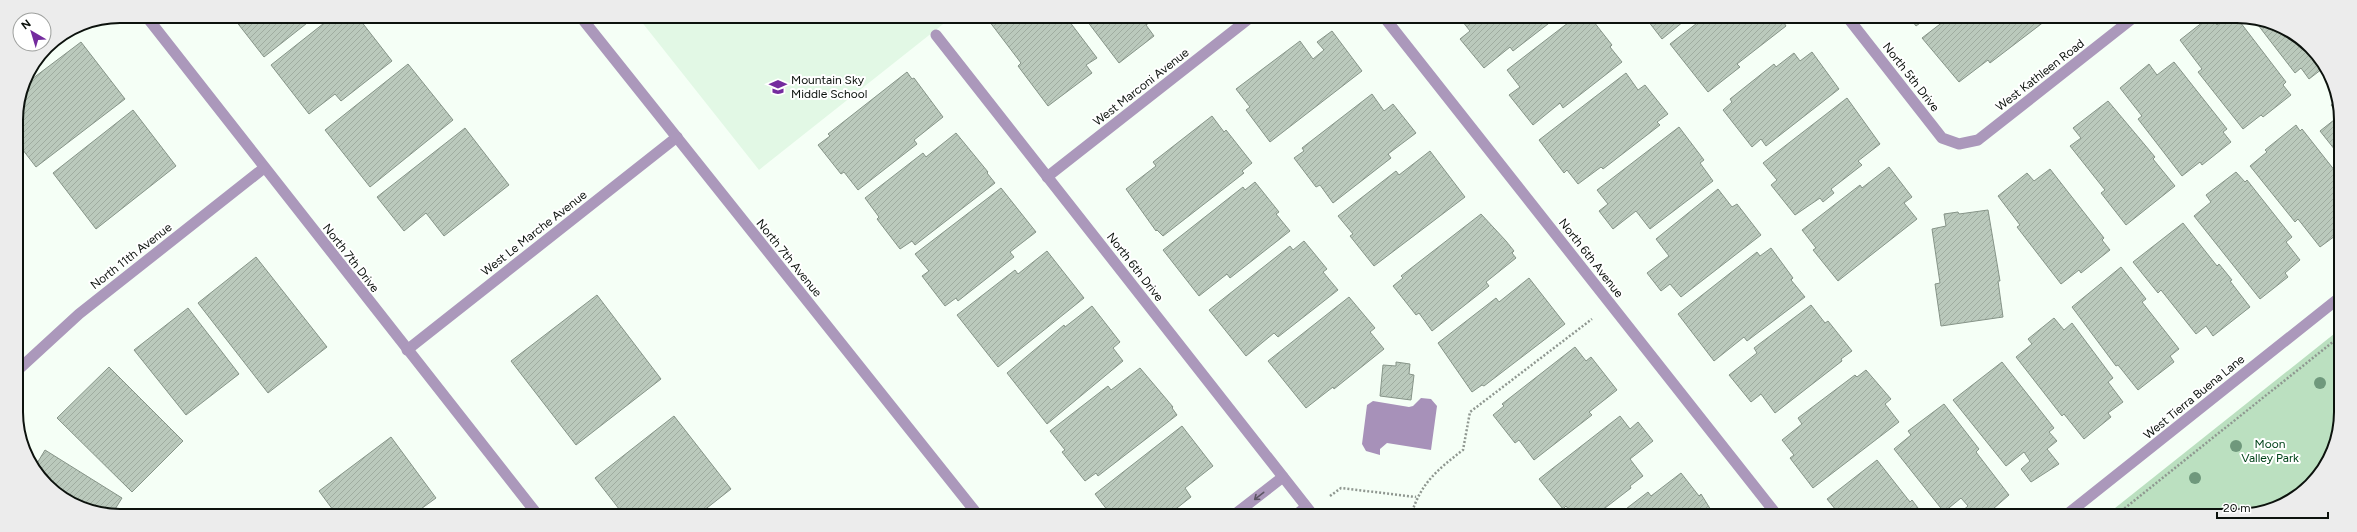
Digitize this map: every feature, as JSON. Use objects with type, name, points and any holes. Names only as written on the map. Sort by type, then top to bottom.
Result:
[{"type":"street","name":"North 7th Drive","points":[[151,23],[533,509]]},
{"type":"street","name":"North 7th Avenue","points":[[586,23],[973,509]]},
{"type":"street","name":"West Marconi Avenue","points":[[1047,177],[1243,23]]},
{"type":"street","name":"North 6th Avenue","points":[[1389,23],[1771,509]]},
{"type":"street","name":"North 5th Drive","points":[[1852,23],[1942,138],[1959,144]]},
{"type":"street","name":"West Kathleen Road","points":[[1959,144],[1978,140],[2127,23]]},
{"type":"street","name":"North 6th Drive","points":[[936,35],[1307,509]]},
{"type":"street","name":"West Le Marche Avenue","points":[[407,350],[677,137]]},
{"type":"street","name":"North 11th Avenue","points":[[23,365],[79,314],[264,168]]},
{"type":"street","name":"West Tierra Buena Lane","points":[[2074,509],[2334,302]]},
{"type":"street","points":[[1242,509],[1283,477]]},
{"type":"path","points":[[1413,509],[1416,497],[1433,474],[1463,450],[1470,412],[1611,304]]},
{"type":"path","points":[[2124,509],[2334,341]]},
{"type":"path","points":[[1312,509],[1341,488],[1416,497]]},
{"type":"shaded area","name":"Mountain Sky Middle School","points":[[643,23],[944,23],[759,170]]},
{"type":"shaded area","points":[[1421,398],[1431,399],[1437,406],[1431,450],[1387,443],[1380,449],[1380,455],[1366,451],[1362,444],[1367,405],[1373,401],[1409,407],[1413,406]]},
{"type":"green space","name":"Moon Valley Park","points":[[2334,334],[2334,418],[2331,437],[2327,449],[2314,471],[2306,481],[2291,493],[2274,502],[2262,506],[2243,509],[2114,509]]},
{"type":"building","points":[[237,23],[307,23],[264,57]]},
{"type":"building","points":[[324,23],[362,23],[392,61],[341,101],[335,94],[309,114],[271,65]]},
{"type":"building","points":[[991,23],[1071,23],[1097,58],[1086,65],[1092,73],[1048,106],[1018,66],[1021,63]]},
{"type":"building","points":[[1089,23],[1149,23],[1146,25],[1154,36],[1119,63]]},
{"type":"building","points":[[1464,23],[1549,23],[1513,51],[1510,47],[1484,68],[1460,39],[1470,31]]},
{"type":"building","points":[[1568,23],[1595,23],[1612,45],[1610,47],[1622,62],[1563,108],[1560,103],[1533,125],[1509,95],[1520,87],[1507,70]]},
{"type":"building","points":[[1650,23],[1682,23],[1662,39]]},
{"type":"building","points":[[1697,23],[1784,23],[1786,26],[1737,64],[1740,67],[1708,92],[1670,44]]},
{"type":"building","points":[[1942,23],[2042,23],[1990,63],[1988,60],[1959,82],[1922,38]]},
{"type":"building","points":[[2202,23],[2216,23],[2217,25],[2220,23],[2241,23],[2286,82],[2283,85],[2291,95],[2263,117],[2261,115],[2243,129],[2198,72],[2202,69],[2180,40]]},
{"type":"building","points":[[2258,26],[2268,28],[2291,39],[2306,51],[2320,71],[2309,79],[2301,68],[2295,73]]},
{"type":"building","points":[[1332,31],[1362,71],[1270,142],[1246,110],[1250,107],[1236,89],[1300,41],[1313,59],[1324,50],[1317,42]]},
{"type":"building","points":[[81,42],[125,99],[36,167],[23,150],[23,114],[26,95],[32,79]]},
{"type":"building","points":[[1812,52],[1839,89],[1766,146],[1761,139],[1752,147],[1723,110],[1732,102],[1730,99],[1774,64],[1776,67],[1794,53],[1800,61]]},
{"type":"building","points":[[2174,62],[2227,129],[2223,132],[2231,142],[2202,165],[2200,162],[2182,176],[2138,119],[2142,116],[2120,88],[2149,64],[2157,75]]},
{"type":"building","points":[[408,64],[453,120],[370,187],[325,130]]},
{"type":"building","points":[[907,72],[912,79],[914,78],[943,117],[914,140],[917,144],[858,190],[844,172],[841,174],[818,145],[830,136],[828,134]]},
{"type":"building","points":[[1626,73],[1638,90],[1645,85],[1668,114],[1657,122],[1660,125],[1603,169],[1601,167],[1578,184],[1567,170],[1564,173],[1539,140]]},
{"type":"building","points":[[1372,94],[1384,111],[1393,104],[1416,133],[1388,154],[1391,158],[1333,203],[1320,185],[1316,187],[1294,158],[1304,151],[1302,148]]},
{"type":"building","points":[[1847,98],[1880,144],[1858,161],[1862,165],[1831,189],[1834,193],[1823,202],[1820,198],[1795,215],[1771,185],[1777,180],[1763,163]]},
{"type":"building","points":[[2108,101],[2155,157],[2153,159],[2175,186],[2126,225],[2101,193],[2105,190],[2070,146],[2081,138],[2073,128]]},
{"type":"building","points":[[133,110],[176,166],[96,229],[53,173]]},
{"type":"building","points":[[1212,116],[1224,132],[1226,130],[1252,163],[1242,171],[1244,173],[1163,236],[1157,230],[1156,231],[1126,189],[1156,166],[1153,162]]},
{"type":"building","points":[[2334,120],[2334,149],[2320,131]]},
{"type":"building","points":[[2296,125],[2300,131],[2302,129],[2334,170],[2334,237],[2320,247],[2298,219],[2295,222],[2250,166],[2267,152],[2265,150]]},
{"type":"building","points":[[1679,127],[1704,160],[1700,163],[1713,181],[1650,229],[1636,211],[1613,229],[1599,211],[1608,204],[1597,190]]},
{"type":"building","points":[[465,128],[509,185],[444,236],[426,213],[404,231],[377,197]]},
{"type":"building","points":[[956,133],[988,172],[987,173],[995,183],[915,245],[912,241],[900,249],[877,219],[879,217],[865,198],[923,153],[926,157]]},
{"type":"building","points":[[1430,151],[1465,197],[1374,266],[1350,236],[1353,234],[1338,216],[1396,171],[1399,175]]},
{"type":"building","points":[[1889,167],[1912,197],[1904,203],[1917,219],[1838,281],[1813,250],[1816,248],[1802,230],[1860,185],[1862,188]]},
{"type":"building","points":[[2050,169],[2104,238],[2102,240],[2110,250],[2081,273],[2079,270],[2061,284],[2017,227],[2020,225],[1998,196],[2027,173],[2034,181]]},
{"type":"building","points":[[2236,172],[2245,182],[2247,180],[2292,237],[2286,242],[2300,260],[2285,273],[2288,277],[2260,299],[2194,216],[2211,202],[2206,195]]},
{"type":"building","points":[[1255,182],[1279,212],[1276,214],[1290,231],[1230,278],[1227,274],[1199,296],[1163,250],[1243,187],[1245,190]]},
{"type":"building","points":[[1001,188],[1036,232],[1010,252],[1014,257],[958,301],[956,298],[945,306],[922,276],[929,271],[915,254]]},
{"type":"building","points":[[1718,189],[1732,207],[1737,204],[1761,235],[1681,297],[1670,284],[1661,291],[1647,273],[1669,256],[1656,239]]},
{"type":"building","points":[[1988,210],[2000,281],[1998,281],[2003,317],[1941,326],[1935,284],[1940,283],[1932,229],[1946,226],[1944,214],[1958,212],[1959,214]]},
{"type":"building","points":[[1481,214],[1514,251],[1512,253],[1516,258],[1486,282],[1489,286],[1432,331],[1419,313],[1416,315],[1393,286],[1403,278],[1401,276]]},
{"type":"building","points":[[2183,223],[2217,266],[2219,264],[2232,280],[2230,281],[2250,307],[2213,336],[2206,326],[2196,334],[2161,290],[2158,293],[2133,262]]},
{"type":"building","points":[[1304,241],[1327,269],[1323,272],[1338,290],[1278,337],[1274,333],[1246,356],[1209,310],[1290,246],[1293,250]]},
{"type":"building","points":[[1771,248],[1793,278],[1791,280],[1805,297],[1747,341],[1744,337],[1714,361],[1678,314],[1757,252],[1760,256]]},
{"type":"building","points":[[1047,251],[1084,298],[998,367],[957,315],[1015,270],[1018,274]]},
{"type":"building","points":[[256,257],[327,347],[268,393],[198,303]]},
{"type":"building","points":[[2121,267],[2146,299],[2142,302],[2179,349],[2170,356],[2174,362],[2138,390],[2118,365],[2116,366],[2072,307]]},
{"type":"building","points":[[1529,278],[1565,324],[1484,386],[1482,385],[1472,392],[1438,343],[1496,298],[1499,302]]},
{"type":"building","points":[[597,295],[661,379],[576,445],[511,361]]},
{"type":"building","points":[[1349,297],[1375,328],[1370,332],[1384,349],[1334,389],[1333,387],[1306,408],[1268,361]]},
{"type":"building","points":[[1811,305],[1825,323],[1828,321],[1852,351],[1841,359],[1842,361],[1775,413],[1761,394],[1751,402],[1729,375],[1757,353],[1754,348]]},
{"type":"building","points":[[1092,306],[1120,342],[1113,348],[1123,361],[1047,424],[1007,373],[1064,325],[1065,327]]},
{"type":"building","points":[[188,308],[239,374],[186,415],[134,350]]},
{"type":"building","points":[[2054,318],[2064,330],[2072,323],[2113,378],[2108,382],[2123,402],[2108,413],[2111,417],[2084,439],[2064,414],[2062,416],[2016,357],[2032,344],[2028,339]]},
{"type":"building","points":[[1575,347],[1586,361],[1591,357],[1617,390],[1589,412],[1592,415],[1534,460],[1519,440],[1515,443],[1493,415],[1504,406],[1502,404]]},
{"type":"building","points":[[1396,362],[1410,364],[1409,374],[1414,375],[1411,400],[1380,396],[1383,365],[1396,366]]},
{"type":"building","points":[[2002,362],[2054,428],[2049,432],[2057,441],[2047,449],[2059,464],[2031,482],[2021,469],[2030,461],[2024,452],[2006,466],[1953,400]]},
{"type":"building","points":[[109,367],[183,441],[132,492],[57,418]]},
{"type":"building","points":[[1140,368],[1173,407],[1172,408],[1177,415],[1098,476],[1096,473],[1085,481],[1062,452],[1065,450],[1050,431],[1108,386],[1111,390]]},
{"type":"building","points":[[1866,370],[1891,399],[1885,404],[1899,422],[1813,488],[1790,458],[1794,455],[1782,440],[1802,424],[1798,418],[1855,375],[1857,377]]},
{"type":"building","points":[[1944,404],[1979,449],[1976,452],[2009,495],[1993,509],[1965,509],[1968,506],[1961,498],[1948,509],[1942,509],[1894,449],[1911,435],[1908,431]]},
{"type":"building","points":[[674,416],[731,489],[706,509],[619,509],[595,478]]},
{"type":"building","points":[[1620,416],[1630,429],[1638,422],[1653,441],[1630,459],[1643,476],[1630,486],[1631,488],[1604,509],[1568,509],[1566,506],[1563,509],[1539,479]]},
{"type":"building","points":[[1182,426],[1213,466],[1185,488],[1191,497],[1176,509],[1106,509],[1095,494]]},
{"type":"building","points":[[391,437],[436,498],[421,509],[332,509],[319,491]]},
{"type":"building","points":[[45,450],[122,498],[115,509],[89,504],[66,493],[51,481],[37,463]]},
{"type":"building","points":[[1877,460],[1910,502],[1912,500],[1919,509],[1835,509],[1827,499]]},
{"type":"building","points":[[1681,473],[1699,496],[1701,494],[1710,509],[1626,509],[1648,492],[1651,496]]},
{"type":"place","name":"Mountain Sky Middle School","points":[[778,87]]}]
